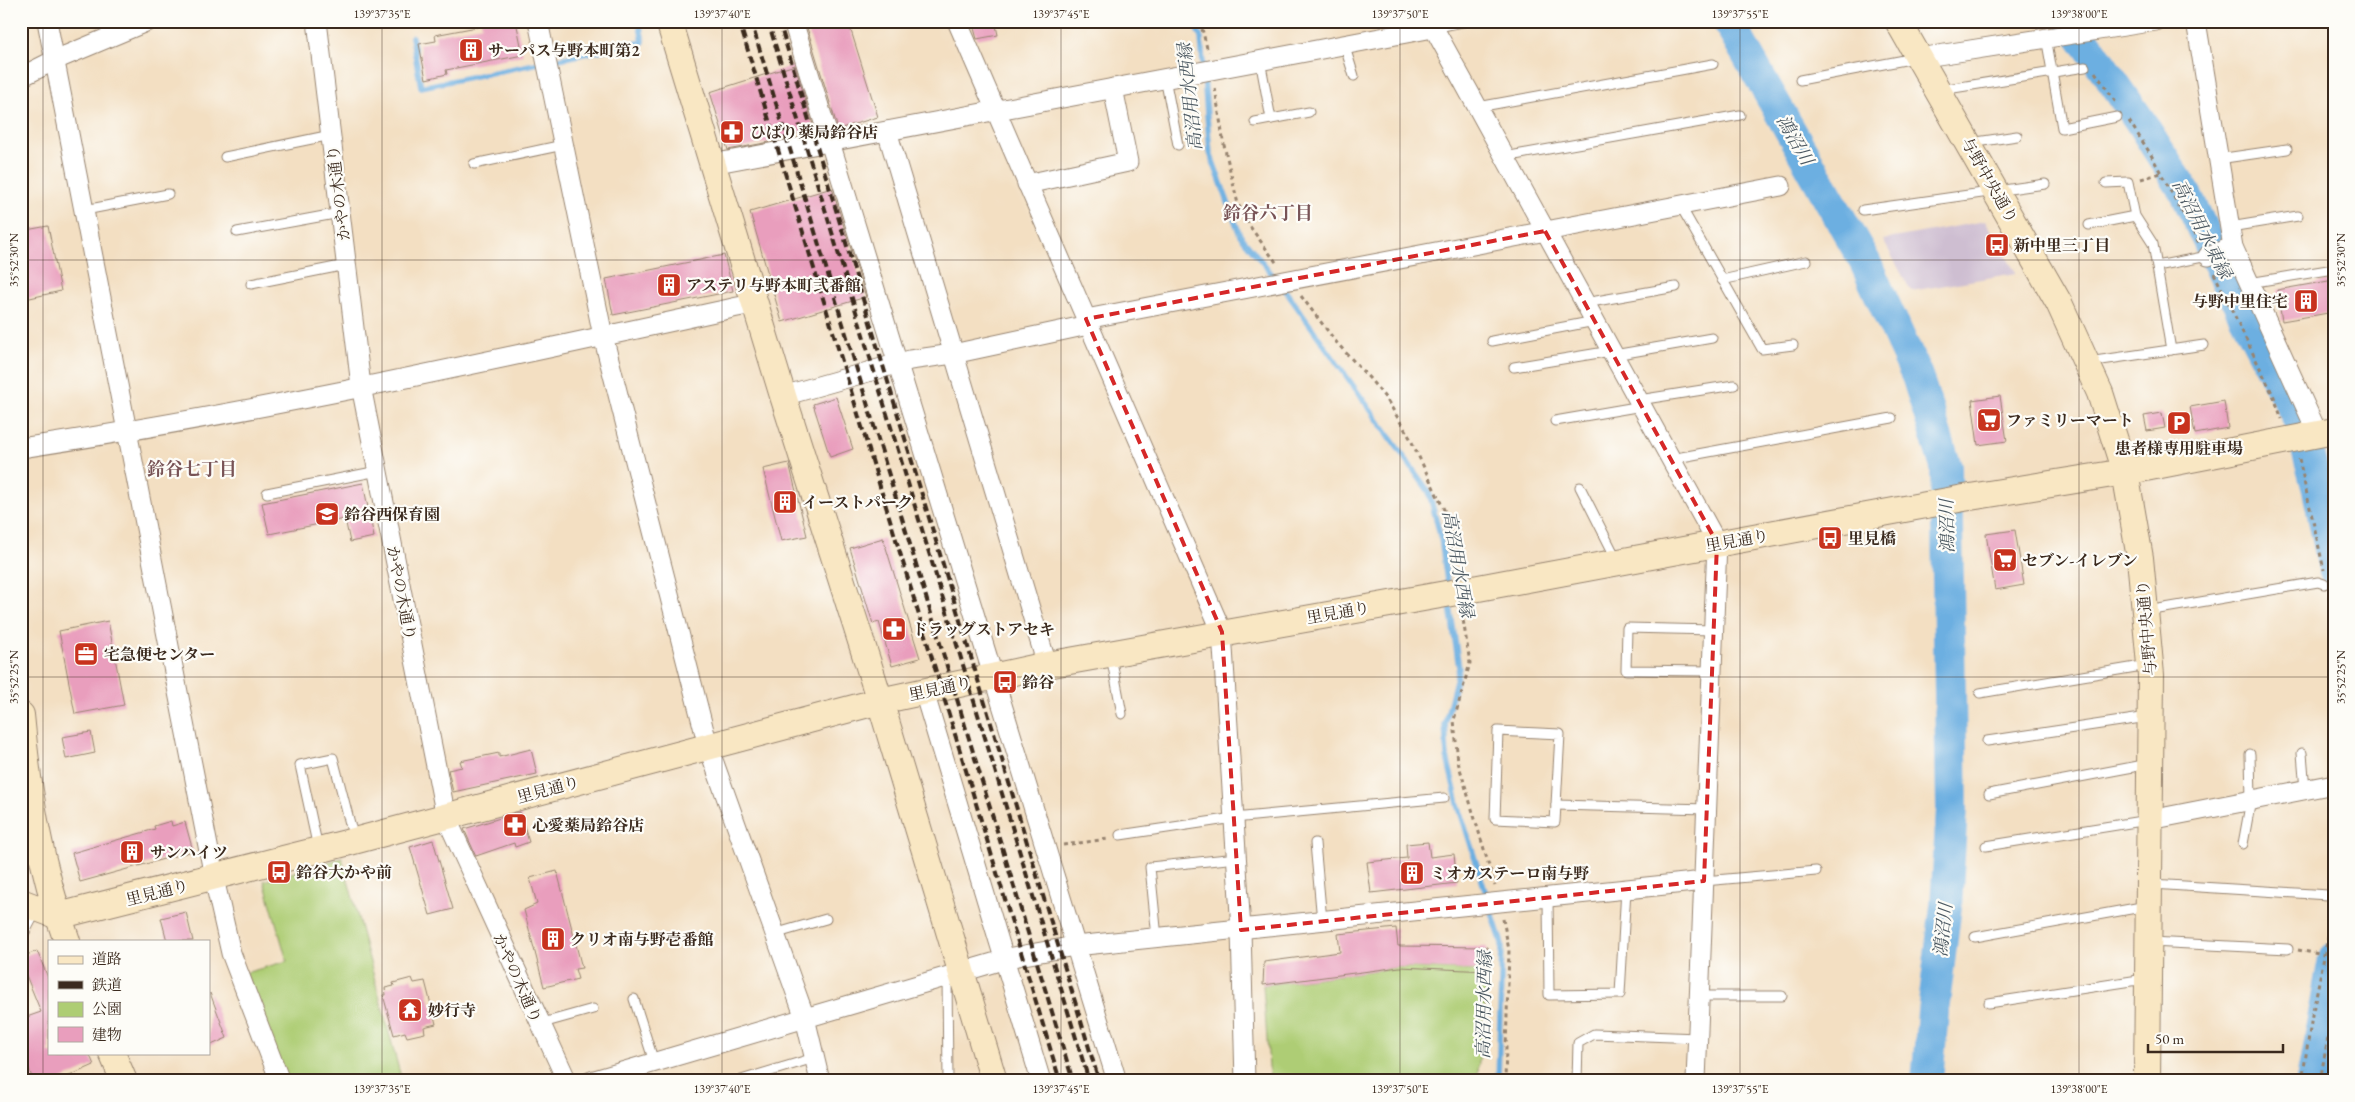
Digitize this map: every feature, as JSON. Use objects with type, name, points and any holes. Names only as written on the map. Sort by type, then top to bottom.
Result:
[{"type":"street","points":[[47,21],[214,878],[231,953],[280,1081]]},
{"type":"street","points":[[21,77],[55,60],[148,21]]},
{"type":"street","name":"かやの木通り","points":[[317,21],[361,386],[446,817],[539,1024],[567,1081]]},
{"type":"street","points":[[538,21],[603,336],[708,746],[805,1018],[820,1081]]},
{"type":"street","points":[[669,21],[783,396],[880,701],[954,974],[994,1081]]},
{"type":"street","points":[[793,21],[1117,1081]]},
{"type":"street","points":[[957,21],[1222,632],[1241,930],[1245,1081]]},
{"type":"street","name":"与野中央通り","points":[[1898,21],[2059,303],[2087,362],[2113,432],[2125,472],[2140,558],[2150,664],[2150,942],[2147,1081]]},
{"type":"street","points":[[1919,58],[2156,21]]},
{"type":"street","points":[[2125,472],[2310,436],[2249,283],[2221,251],[2230,227],[2196,21]]},
{"type":"street","points":[[712,164],[1344,44],[1431,24],[1717,543],[1696,1081]]},
{"type":"street","points":[[1027,184],[1128,162],[1113,88]]},
{"type":"street","points":[[887,131],[1047,665]]},
{"type":"street","points":[[783,396],[898,364],[953,354],[1087,322],[1266,284],[1780,186]]},
{"type":"street","points":[[21,448],[128,432],[361,386],[756,303]]},
{"type":"street","name":"里見通り","points":[[58,916],[319,851],[880,701],[1047,665],[1222,632],[1451,593],[1924,505],[2125,472]]},
{"type":"street","points":[[924,692],[1006,959],[1041,1081]]},
{"type":"street","points":[[21,715],[35,828],[46,878],[67,940]]},
{"type":"street","points":[[2150,820],[2334,784]]},
{"type":"street","points":[[591,1081],[1006,959],[1075,946],[1704,881]]},
{"type":"street","points":[[25,913],[58,916]]},
{"type":"street","points":[[112,1054],[124,1081]]},
{"type":"lane","points":[[1431,24],[1467,21]]},
{"type":"lane","points":[[2046,38],[2062,128],[2117,117]]},
{"type":"lane","points":[[1344,44],[1354,76]]},
{"type":"lane","points":[[1800,80],[1919,58]]},
{"type":"lane","points":[[1260,60],[1271,119]]},
{"type":"lane","points":[[1477,108],[1713,64]]},
{"type":"lane","points":[[1939,90],[2085,67]]},
{"type":"lane","points":[[1165,78],[1178,145]]},
{"type":"lane","points":[[1255,122],[1310,112]]},
{"type":"lane","points":[[1504,157],[1740,115]]},
{"type":"lane","points":[[225,157],[331,135]]},
{"type":"lane","points":[[1968,143],[2017,136]]},
{"type":"lane","points":[[474,164],[563,145]]},
{"type":"lane","points":[[2218,159],[2287,149]]},
{"type":"lane","points":[[2106,183],[2128,182],[2135,216],[2153,244],[2170,350]]},
{"type":"lane","points":[[1863,210],[2045,184]]},
{"type":"lane","points":[[85,210],[168,194]]},
{"type":"lane","points":[[1680,205],[1762,349],[1793,345]]},
{"type":"lane","points":[[237,232],[340,212]]},
{"type":"lane","points":[[2089,225],[2135,216]]},
{"type":"lane","points":[[2230,227],[2298,216]]},
{"type":"lane","points":[[2157,266],[2221,251]]},
{"type":"lane","points":[[1722,280],[1806,261]]},
{"type":"lane","points":[[250,284],[346,265]]},
{"type":"lane","points":[[2249,283],[2334,270]]},
{"type":"lane","points":[[1585,303],[1676,287]]},
{"type":"lane","points":[[1492,341],[1595,322]]},
{"type":"lane","points":[[1514,366],[1712,338]]},
{"type":"lane","points":[[2087,362],[2204,345]]},
{"type":"lane","points":[[1554,422],[1734,384]]},
{"type":"lane","points":[[1671,459],[1892,418]]},
{"type":"lane","points":[[267,493],[378,471]]},
{"type":"lane","points":[[1580,487],[1618,562]]},
{"type":"lane","points":[[2146,612],[2318,582],[2326,588]]},
{"type":"lane","points":[[1712,671],[1626,670],[1627,628],[1714,630]]},
{"type":"lane","points":[[1111,652],[1122,714]]},
{"type":"lane","points":[[1980,693],[2150,664]]},
{"type":"lane","points":[[1987,740],[2150,716]]},
{"type":"lane","points":[[1498,731],[1560,734],[1556,804],[1554,822],[1495,819],[1498,731]]},
{"type":"lane","points":[[2302,753],[2305,790]]},
{"type":"lane","points":[[2243,844],[2251,800],[2250,754]]},
{"type":"lane","points":[[319,851],[300,766],[333,758],[354,841]]},
{"type":"lane","points":[[1990,794],[2150,764]]},
{"type":"lane","points":[[1120,834],[1234,818],[1444,798]]},
{"type":"lane","points":[[1556,804],[1707,809]]},
{"type":"lane","points":[[1986,846],[2150,820]]},
{"type":"lane","points":[[1315,843],[1322,921]]},
{"type":"lane","points":[[1157,938],[1150,867],[1237,858]]},
{"type":"lane","points":[[1704,881],[1816,871]]},
{"type":"lane","points":[[1548,897],[1549,995],[1620,994],[1626,889]]},
{"type":"lane","points":[[1975,937],[2149,895],[2328,895]]},
{"type":"lane","points":[[774,934],[826,919]]},
{"type":"lane","points":[[2150,942],[2288,949]]},
{"type":"lane","points":[[948,1081],[954,974]]},
{"type":"lane","points":[[1989,1003],[2149,978]]},
{"type":"lane","points":[[1700,996],[1782,996]]},
{"type":"lane","points":[[634,999],[654,1062]]},
{"type":"lane","points":[[539,1024],[593,1009]]},
{"type":"lane","points":[[1576,1081],[1578,1043],[1594,1034],[1698,1038]]},
{"type":"lane","points":[[738,1081],[814,1058]]},
{"type":"path","points":[[1200,21],[1205,71],[1238,204],[1251,228],[1289,280],[1337,343],[1387,400],[1410,438],[1448,518],[1451,593],[1470,663],[1454,720],[1458,762],[1494,903],[1509,950],[1505,1081]]},
{"type":"path","points":[[2128,182],[2161,173]]},
{"type":"path","points":[[2310,436],[2300,462],[2325,574]]},
{"type":"path","points":[[2326,588],[2334,616]]},
{"type":"path","points":[[1045,847],[1112,838],[1120,834]]},
{"type":"path","points":[[2302,1081],[2334,908]]},
{"type":"path","points":[[2288,949],[2324,955]]},
{"type":"path","points":[[2320,1081],[2334,1004]]},
{"type":"highlighted area","points":[[1545,231],[1717,543],[1704,881],[1241,930],[1222,632],[1086,319]]},
{"type":"shaded area","points":[[1985,221],[2016,273],[1911,291],[1883,240]]},
{"type":"green space","points":[[342,858],[402,1081],[285,1081],[245,973],[287,961],[264,881]]},
{"type":"green space","points":[[1400,967],[1488,971],[1477,1081],[1270,1081],[1263,985]]},
{"type":"building","name":"サーパス与野本町第2","points":[[481,21],[516,21],[523,55],[446,70],[447,74],[426,79],[419,44],[436,41],[435,35],[482,26]]},
{"type":"building","points":[[805,21],[848,21],[878,117],[838,129]]},
{"type":"building","points":[[972,21],[995,21],[998,35],[977,39]]},
{"type":"building","points":[[795,65],[814,128],[770,142],[728,150],[710,92]]},
{"type":"building","points":[[832,188],[866,297],[782,322],[750,212]]},
{"type":"building","points":[[48,226],[61,291],[21,300],[21,231]]},
{"type":"building","name":"アステリ与野本町弐番館","points":[[724,255],[733,291],[613,315],[606,279]]},
{"type":"building","name":"与野中里住宅","points":[[2334,280],[2334,312],[2282,321],[2277,290]]},
{"type":"building","name":"ファミリーマート","points":[[2000,396],[2007,441],[1978,445],[1972,400]]},
{"type":"building","points":[[836,397],[853,449],[830,457],[813,404]]},
{"type":"building","points":[[2224,401],[2228,428],[2195,434],[2190,407]]},
{"type":"building","points":[[2162,413],[2165,428],[2147,431],[2144,416]]},
{"type":"building","name":"イーストパーク","points":[[789,463],[807,536],[781,541],[763,469]]},
{"type":"building","points":[[363,483],[374,537],[350,542],[345,519],[269,534],[262,503]]},
{"type":"building","name":"セブン-イレブン","points":[[2015,530],[2024,585],[1995,590],[1986,534]]},
{"type":"building","points":[[883,538],[920,658],[892,666],[879,622],[873,624],[850,548]]},
{"type":"building","points":[[108,621],[124,705],[75,714],[59,631]]},
{"type":"building","points":[[91,732],[95,753],[66,759],[62,737]]},
{"type":"building","points":[[531,749],[537,774],[453,792],[448,770],[462,767],[460,761],[499,753],[499,757]]},
{"type":"building","points":[[520,812],[529,842],[515,847],[514,843],[476,856],[464,829]]},
{"type":"building","name":"サンハイツ","points":[[171,821],[172,826],[185,822],[193,851],[80,882],[72,853],[155,829],[154,826]]},
{"type":"building","points":[[433,840],[453,909],[430,915],[410,847]]},
{"type":"building","name":"ミオカステーロ南与野","points":[[1428,842],[1430,857],[1454,854],[1457,883],[1371,893],[1367,862],[1407,858],[1406,844]]},
{"type":"building","name":"クリオ南与野壱番館","points":[[557,871],[582,968],[575,969],[578,979],[544,987],[524,910],[537,904],[530,878]]},
{"type":"building","points":[[186,912],[193,940],[167,940],[161,918]]},
{"type":"building","points":[[1396,928],[1398,946],[1487,947],[1488,971],[1400,967],[1263,985],[1264,962],[1340,952],[1338,934]]},
{"type":"building","points":[[37,951],[48,978],[48,1054],[89,1054],[94,1065],[58,1081],[33,1081],[21,1044],[21,1019],[41,1012],[21,963],[21,957]]},
{"type":"building","name":"妙行寺","points":[[412,978],[414,983],[425,981],[436,1024],[424,1027],[425,1033],[407,1037],[405,1032],[394,1035],[383,995],[386,995],[385,988],[394,986],[393,983]]},
{"type":"building","points":[[210,993],[227,1038],[210,1046]]},
{"type":"waterway","points":[[412,37],[421,87],[643,42],[639,21]]},
{"type":"waterway","name":"高沼用水西縁","points":[[1193,21],[1201,38],[1210,153],[1240,235],[1276,279]]},
{"type":"waterway","name":"鴻沼川","points":[[1728,21],[1865,262],[1917,376],[1946,467],[1952,808],[1946,906],[1927,1081]]},
{"type":"waterway","name":"高沼用水東縁","points":[[2071,21],[2140,121],[2186,194],[2232,292],[2299,421],[2318,490],[2334,569]]},
{"type":"waterway","name":"高沼用水西縁","points":[[1282,286],[1429,492],[1441,539],[1448,588]]},
{"type":"waterway","name":"高沼用水西縁","points":[[1449,599],[1459,668],[1445,724],[1447,757],[1459,808],[1502,944],[1498,1081]]},
{"type":"waterway","name":"高沼用水東縁","points":[[2312,1081],[2334,958]]},
{"type":"railway","points":[[739,21],[1060,1081]]},
{"type":"railway","points":[[751,21],[1073,1081]]},
{"type":"railway","points":[[768,21],[1089,1081]]},
{"type":"railway","points":[[779,21],[1099,1081]]},
{"type":"place","name":"サーパス与野本町第2","points":[[471,50]]},
{"type":"place","name":"ひばり薬局鈴谷店","points":[[732,132]]},
{"type":"place","name":"新中里三丁目","points":[[1997,245]]},
{"type":"place","name":"アステリ与野本町弐番館","points":[[669,285]]},
{"type":"place","name":"与野中里住宅","points":[[2306,301]]},
{"type":"place","name":"ファミリーマート","points":[[1989,420]]},
{"type":"place","name":"患者様専用駐車場","points":[[2179,423]]},
{"type":"place","name":"イーストパーク","points":[[785,502]]},
{"type":"place","name":"鈴谷西保育園","points":[[327,514]]},
{"type":"place","name":"里見橋","points":[[1830,538]]},
{"type":"place","name":"セブン-イレブン","points":[[2005,560]]},
{"type":"place","name":"ドラッグストアセキ","points":[[894,629]]},
{"type":"place","name":"宅急便センター","points":[[86,654]]},
{"type":"place","name":"鈴谷","points":[[1005,682]]},
{"type":"place","name":"心愛薬局鈴谷店","points":[[515,825]]},
{"type":"place","name":"サンハイツ","points":[[132,852]]},
{"type":"place","name":"鈴谷大かや前","points":[[279,872]]},
{"type":"place","name":"ミオカステーロ南与野","points":[[1412,873]]},
{"type":"place","name":"クリオ南与野壱番館","points":[[553,939]]},
{"type":"place","name":"妙行寺","points":[[410,1010]]},
{"type":"district","name":"鈴谷六丁目","points":[[1268,213]]},
{"type":"district","name":"鈴谷七丁目","points":[[192,469]]}]
